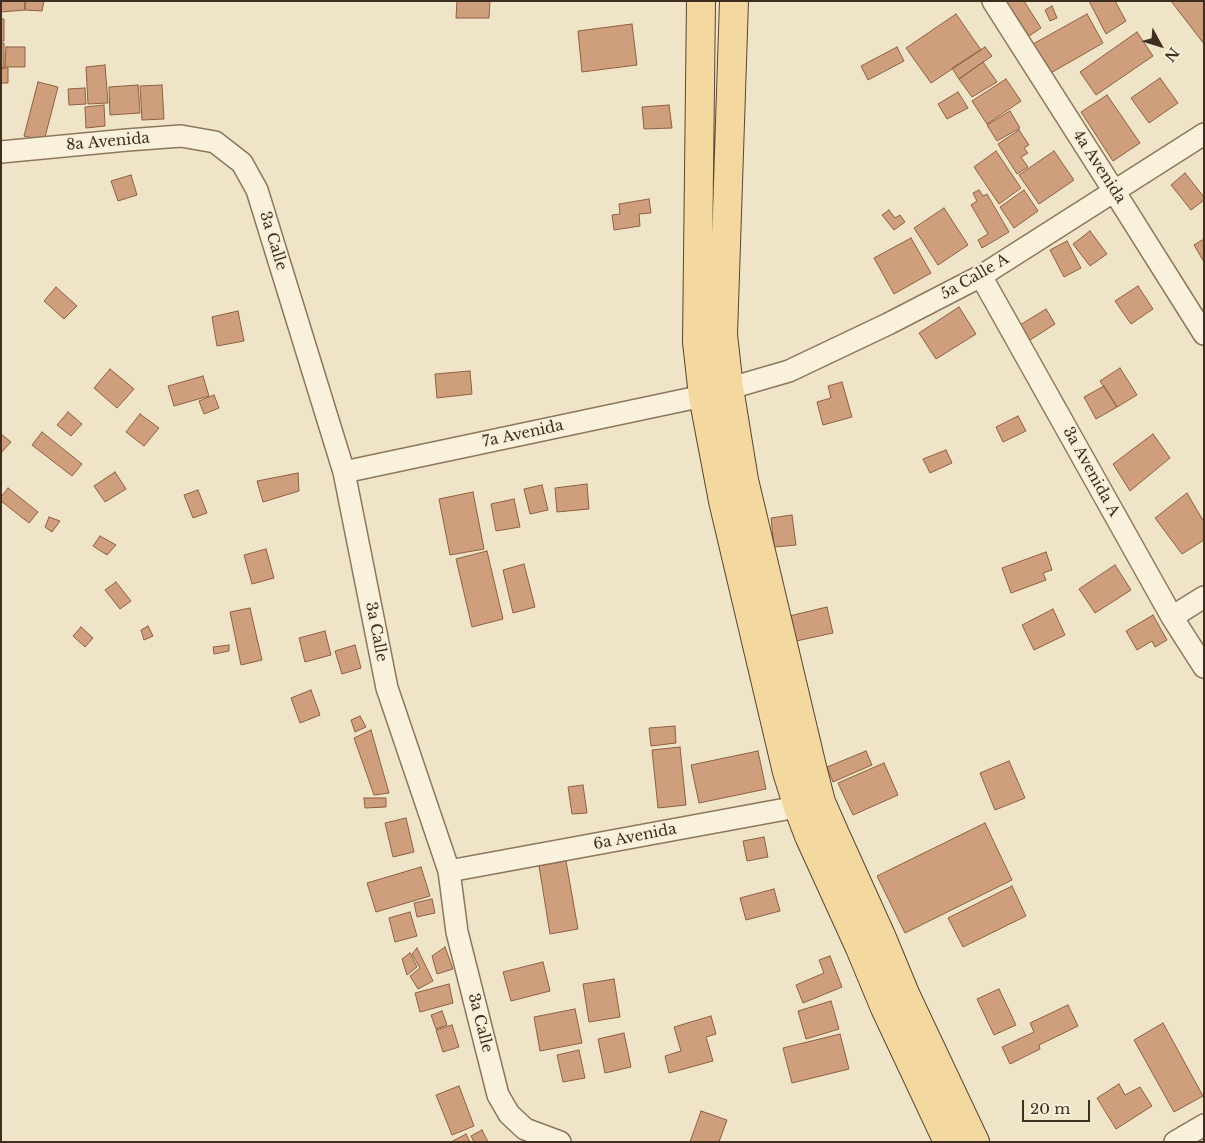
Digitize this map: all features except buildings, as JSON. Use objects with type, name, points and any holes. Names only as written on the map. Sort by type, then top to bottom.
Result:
[{"type":"main road","points":[[701,1],[697,342],[703,396],[723,502],[787,772],[834,834],[871,943],[948,1142]]},
{"type":"main road","points":[[734,1],[723,335],[729,388],[744,480],[812,767],[810,804]]},
{"type":"main road","points":[[895,1002],[975,1142]]},
{"type":"street","name":"4a Avenida","points":[[993,1],[1204,334]]},
{"type":"street","name":"5a Calle A","points":[[703,396],[789,371],[888,324],[980,276],[1204,134]]},
{"type":"street","name":"8a Avenida","points":[[1,152],[181,136],[215,142]]},
{"type":"street","name":"3a Calle","points":[[215,142],[242,162],[257,190],[344,472],[387,688],[449,871],[457,932],[498,1095],[509,1114],[525,1129],[560,1142]]},
{"type":"street","name":"3a Avenida A","points":[[980,276],[1172,618],[1204,667]]},
{"type":"street","name":"7a Avenida","points":[[344,472],[703,396]]},
{"type":"street","points":[[1172,618],[1204,597]]},
{"type":"street","name":"6a Avenida","points":[[449,871],[810,804]]},
{"type":"street","points":[[1174,1142],[1204,1125]]}]
